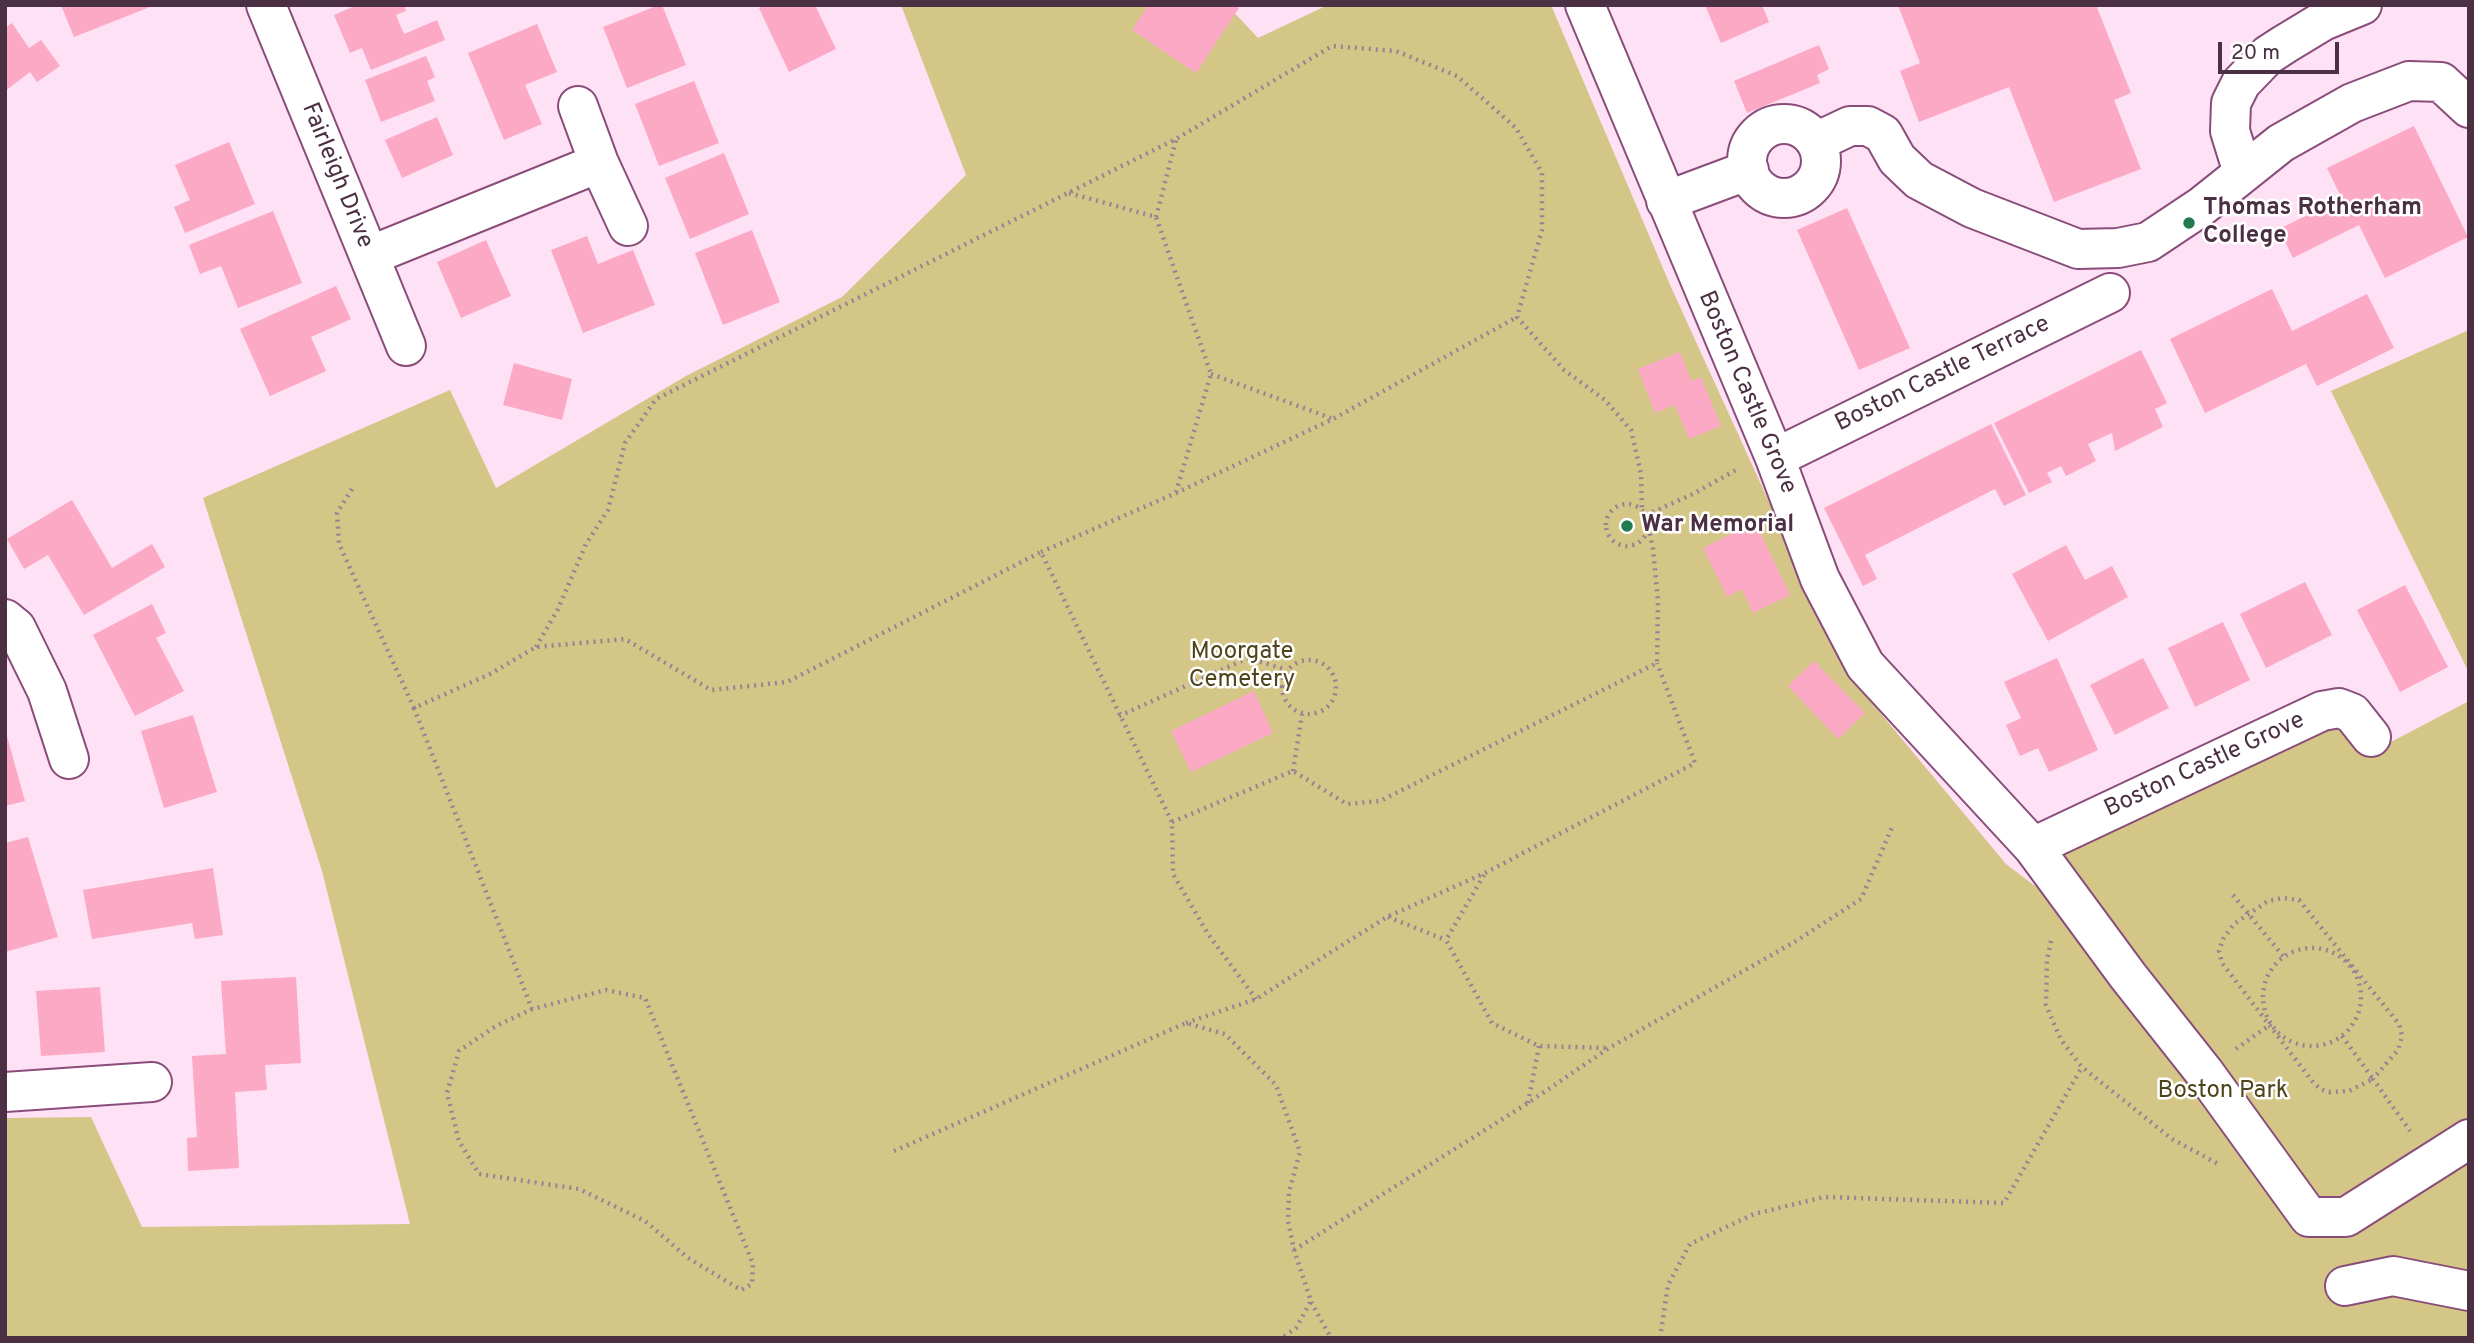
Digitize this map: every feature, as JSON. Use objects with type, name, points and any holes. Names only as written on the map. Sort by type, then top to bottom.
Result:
[{"type":"street","name":"Fairleigh Drive","points":[[266,5],[407,346]]},
{"type":"street","name":"Boston Castle Grove","points":[[1585,5],[1773,454],[1820,579],[1865,665],[2033,848],[2204,1072],[2309,1217],[2346,1217],[2432,1164]]},
{"type":"street","points":[[2243,173],[2230,131],[2231,103],[2241,83],[2268,55],[2323,20],[2362,5]]},
{"type":"street","points":[[1816,142],[1850,126],[1868,126],[1883,134],[1897,159],[1919,180],[1972,208],[2078,248],[2118,248],[2148,242],[2202,206],[2281,144],[2352,103],[2409,81],[2441,82],[2469,108]]},
{"type":"street","points":[[578,106],[599,163],[628,226]]},
{"type":"street","points":[[1775,125],[1798,126],[1816,142],[1821,153],[1821,165],[1817,178],[1810,188],[1800,195],[1774,197],[1762,191],[1754,182],[1749,170],[1750,147],[1756,137],[1775,125]]},
{"type":"street","points":[[369,256],[599,163]]},
{"type":"street","points":[[1666,201],[1749,170]]},
{"type":"street","name":"Boston Castle Terrace","points":[[1773,454],[2110,293]]},
{"type":"street","points":[[5,619],[16,628],[47,691],[69,759]]},
{"type":"street","name":"Boston Castle Grove","points":[[2033,848],[2322,711],[2339,708],[2352,713],[2371,737]]},
{"type":"street","points":[[5,1093],[152,1082]]},
{"type":"street","points":[[2432,1164],[2469,1139]]},
{"type":"street","points":[[2345,1286],[2393,1276],[2469,1291]]},
{"type":"path","points":[[414,708],[490,674],[536,647],[625,639],[711,690],[787,682],[1041,552],[1176,493],[1333,419],[1517,317],[1542,230],[1542,173],[1516,128],[1457,76],[1396,51],[1332,46],[1176,139],[656,399],[625,443],[608,510],[586,544],[558,609],[536,647]]},
{"type":"path","points":[[1176,139],[1156,217],[1211,374],[1176,493]]},
{"type":"path","points":[[1069,192],[1156,217]]},
{"type":"path","points":[[894,1151],[1186,1023],[1256,999],[1387,917],[1485,873],[1695,763],[1657,663],[1658,601],[1653,549],[1644,512],[1641,474],[1631,430],[1605,400],[1564,370],[1517,317]]},
{"type":"path","points":[[1211,374],[1333,419]]},
{"type":"path","points":[[1649,529],[1637,544],[1622,546],[1606,531],[1606,517],[1616,506],[1628,503],[1644,512],[1693,494],[1773,454]]},
{"type":"path","points":[[352,489],[337,513],[338,544],[414,708],[532,1009]]},
{"type":"path","points":[[1041,552],[1172,822],[1173,874],[1208,934],[1256,999]]},
{"type":"path","points":[[1119,716],[1248,658],[1287,670],[1304,660],[1321,662],[1332,670],[1337,685],[1330,706],[1317,714],[1302,714],[1289,705],[1283,694],[1287,670]]},
{"type":"path","points":[[1293,771],[1347,804],[1380,801],[1657,663]]},
{"type":"path","points":[[1293,771],[1302,714]]},
{"type":"path","points":[[1172,822],[1293,771]]},
{"type":"path","points":[[1294,1250],[1528,1103],[1609,1048],[1796,941],[1861,899],[1893,825]]},
{"type":"path","points":[[1446,940],[1485,873]]},
{"type":"path","points":[[2065,893],[2051,936],[2047,961],[2046,1006],[2062,1040],[2082,1067],[2172,1139],[2231,1170]]},
{"type":"path","points":[[2233,895],[2284,957]]},
{"type":"path","points":[[2283,898],[2299,900],[2350,965],[2399,1024],[2402,1037],[2398,1049],[2373,1079],[2349,1091],[2329,1093],[2320,1089],[2222,963],[2219,951],[2223,939],[2234,924],[2267,901],[2283,898]]},
{"type":"path","points":[[1387,917],[1446,940],[1492,1023],[1539,1046],[1609,1048]]},
{"type":"path","points":[[2306,948],[2322,948],[2350,965],[2360,986],[2361,1004],[2355,1023],[2343,1036],[2315,1047],[2300,1045],[2283,1037],[2270,1024],[2264,1009],[2263,996],[2269,974],[2284,957],[2306,948]]},
{"type":"path","points":[[606,990],[645,998],[753,1264],[752,1284],[741,1290],[688,1258],[645,1221],[579,1189],[479,1174],[458,1141],[447,1093],[459,1051],[496,1026],[532,1009],[606,990]]},
{"type":"path","points":[[1186,1023],[1226,1034],[1276,1084],[1300,1152],[1289,1192],[1289,1220],[1294,1250],[1311,1301],[1331,1338]]},
{"type":"path","points":[[2343,1036],[2432,1164]]},
{"type":"path","points":[[1528,1103],[1539,1046]]},
{"type":"path","points":[[1660,1338],[1668,1285],[1690,1244],[1754,1213],[1824,1197],[2004,1203],[2082,1067]]},
{"type":"path","points":[[1282,1338],[1296,1328],[1311,1301]]},
{"type":"green space","name":"Moorgate Cemetery","points":[[901,5],[1227,5],[1258,38],[1328,5],[1551,5],[1671,287],[1847,673],[2006,864],[2052,899],[2065,848],[2322,722],[2348,724],[2370,753],[2469,701],[2469,1338],[5,1338],[5,1118],[91,1117],[142,1227],[410,1224],[322,871],[203,498],[450,390],[496,488],[686,376],[842,297],[966,175]]},
{"type":"green space","points":[[2469,330],[2469,673],[2331,391]]},
{"type":"building","points":[[61,5],[155,5],[74,37]]},
{"type":"building","points":[[357,5],[404,5],[406,11],[396,15],[404,34],[437,20],[445,40],[371,70],[362,48],[350,53],[334,15]]},
{"type":"building","points":[[662,5],[686,65],[627,88],[603,27]]},
{"type":"building","points":[[764,5],[815,5],[836,49],[789,72],[759,8]]},
{"type":"building","points":[[1148,5],[1234,5],[1239,8],[1196,73],[1132,30]]},
{"type":"building","points":[[1705,5],[1762,5],[1769,22],[1721,43]]},
{"type":"building","points":[[1898,5],[2096,5],[2131,93],[2114,100],[2141,169],[2054,202],[2009,87],[1919,122],[1900,71],[1920,63]]},
{"type":"building","points":[[12,23],[29,48],[41,40],[60,66],[37,82],[30,72],[5,91],[5,28]]},
{"type":"building","points":[[537,24],[557,72],[525,85],[542,124],[504,140],[468,53]]},
{"type":"building","points":[[1819,45],[1829,69],[1817,75],[1820,83],[1747,113],[1734,81]]},
{"type":"building","points":[[426,56],[435,77],[427,81],[435,101],[381,122],[365,80]]},
{"type":"building","points":[[694,81],[719,143],[659,166],[635,104]]},
{"type":"building","points":[[437,117],[453,155],[402,178],[385,140]]},
{"type":"building","points":[[2414,126],[2468,237],[2385,278],[2359,225],[2293,258],[2279,229],[2332,203],[2335,212],[2346,207],[2327,168]]},
{"type":"building","points":[[229,142],[255,204],[185,233],[174,207],[190,200],[175,165]]},
{"type":"building","points":[[724,153],[749,214],[690,239],[665,178]]},
{"type":"building","points":[[1847,208],[1910,348],[1859,370],[1797,230]]},
{"type":"building","points":[[273,211],[302,283],[238,308],[221,266],[200,274],[189,245]]},
{"type":"building","points":[[752,230],[780,302],[723,325],[695,253]]},
{"type":"building","points":[[587,236],[598,264],[633,250],[655,305],[583,333],[551,250]]},
{"type":"building","points":[[486,240],[511,296],[461,318],[437,262]]},
{"type":"building","points":[[336,286],[351,319],[311,337],[326,371],[270,396],[240,329]]},
{"type":"building","points":[[2272,289],[2292,331],[2367,294],[2394,348],[2317,386],[2306,364],[2205,413],[2170,339]]},
{"type":"building","points":[[2141,350],[2167,403],[2155,409],[2163,427],[2115,451],[2112,433],[2088,444],[2096,461],[2066,476],[2061,466],[2047,473],[2052,482],[2029,493],[1994,423]]},
{"type":"building","points":[[1680,352],[1691,381],[1701,377],[1721,426],[1689,439],[1675,405],[1655,413],[1638,369]]},
{"type":"building","points":[[514,363],[572,379],[562,420],[503,405]]},
{"type":"building","points":[[1991,424],[2026,495],[2004,506],[1995,489],[1865,555],[1877,579],[1863,586],[1824,508]]},
{"type":"building","points":[[72,500],[112,568],[152,544],[165,567],[84,615],[48,555],[24,569],[7,539]]},
{"type":"building","points":[[1755,522],[1790,595],[1753,613],[1742,589],[1727,597],[1703,548]]},
{"type":"building","points":[[2066,545],[2085,580],[2112,566],[2128,597],[2048,641],[2012,574]]},
{"type":"building","points":[[2305,582],[2332,635],[2266,668],[2240,614]]},
{"type":"building","points":[[2405,585],[2448,667],[2400,692],[2357,610]]},
{"type":"building","points":[[152,604],[166,633],[156,638],[184,691],[135,716],[93,635]]},
{"type":"building","points":[[2223,622],[2250,680],[2195,707],[2168,648]]},
{"type":"building","points":[[2057,658],[2098,750],[2049,772],[2038,748],[2020,756],[2006,725],[2021,718],[2004,682]]},
{"type":"building","points":[[2143,658],[2169,708],[2115,735],[2090,685]]},
{"type":"building","points":[[1814,661],[1865,713],[1838,739],[1788,686]]},
{"type":"building","points":[[1254,691],[1273,733],[1191,772],[1171,731]]},
{"type":"building","points":[[193,715],[217,792],[164,808],[141,731]]},
{"type":"building","points":[[5,729],[25,801],[5,806]]},
{"type":"building","points":[[28,837],[58,937],[5,952],[5,843]]},
{"type":"building","points":[[213,868],[223,935],[195,939],[192,923],[92,939],[83,890]]},
{"type":"building","points":[[296,977],[301,1063],[265,1065],[267,1090],[235,1092],[239,1168],[188,1171],[187,1138],[197,1137],[192,1056],[226,1054],[221,981]]},
{"type":"building","points":[[100,987],[105,1052],[41,1056],[36,991]]},
{"type":"place","name":"Thomas Rotherham College","points":[[2189,223]]},
{"type":"place","name":"War Memorial","points":[[1627,526]]},
{"type":"park label","name":"Boston Park","points":[[2223,1092]]}]
